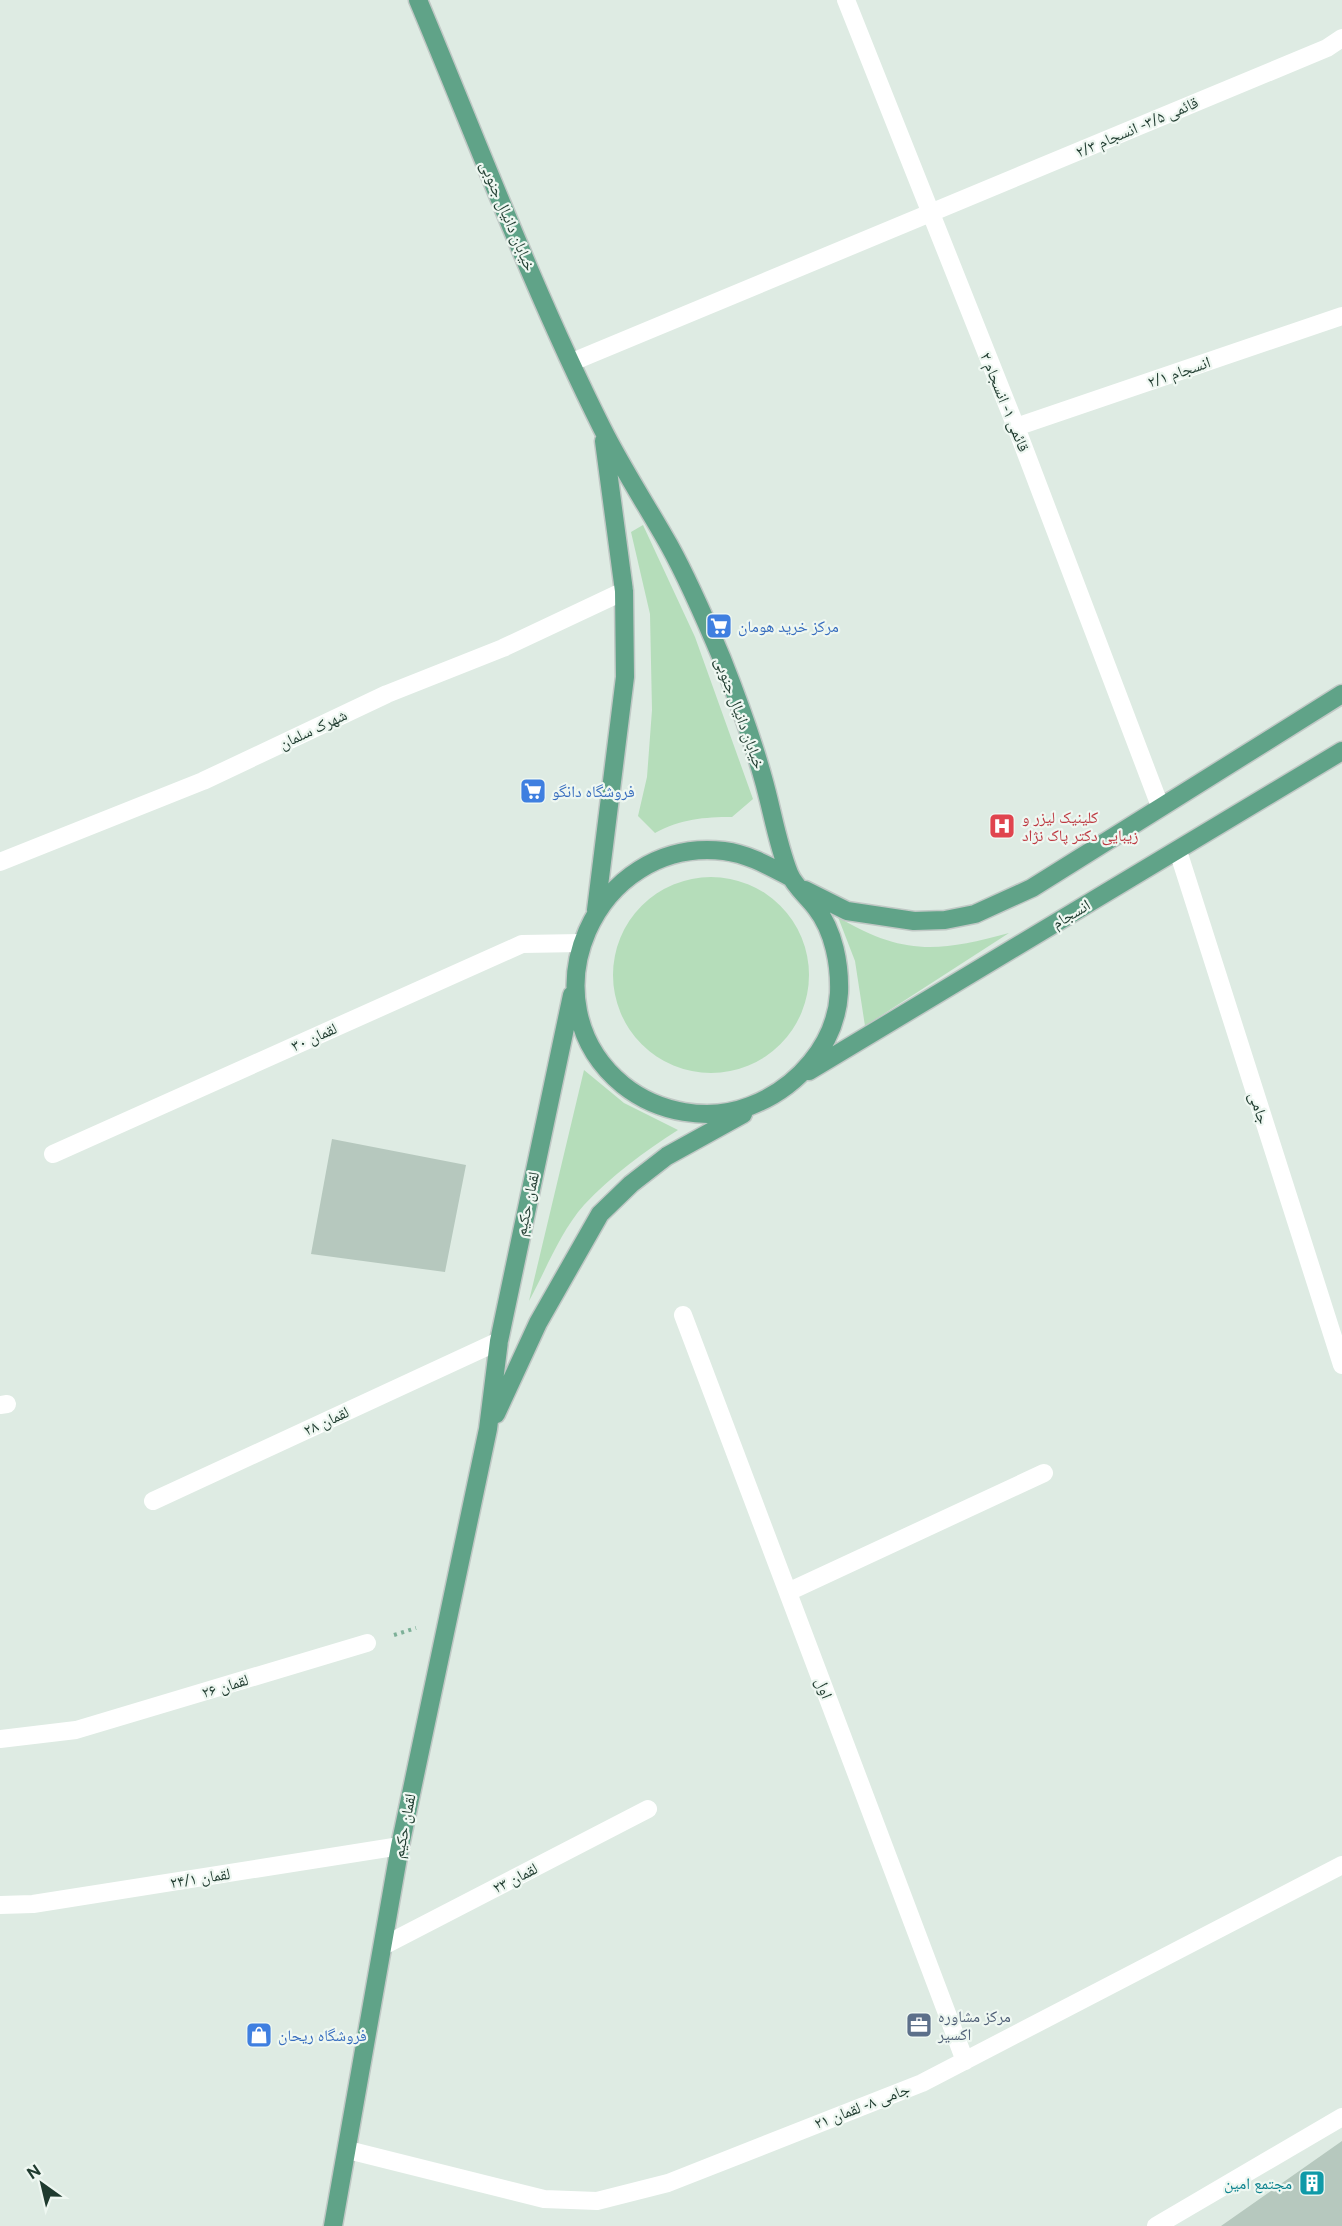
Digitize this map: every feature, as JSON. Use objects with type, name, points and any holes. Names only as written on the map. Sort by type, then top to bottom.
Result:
[{"type":"main road","name":"خیابان دانیال جنوبی","points":[[418,0],[528,264],[603,430],[672,551],[722,661],[761,771],[794,882]]},
{"type":"main road","name":"خیابان دانیال جنوبی","points":[[597,910],[625,677],[624,591],[603,430]]},
{"type":"main road","points":[[794,882],[820,912],[837,953],[839,996],[827,1038],[799,1076],[773,1097],[736,1112],[696,1115],[658,1105],[624,1085],[597,1056],[580,1020],[575,981],[581,943],[597,910],[621,882],[652,862],[687,852],[725,851],[760,861],[847,911],[914,921],[945,920],[975,914],[1032,888],[1342,694]]},
{"type":"main road","name":"انسجام","points":[[799,1076],[1342,751]]},
{"type":"main road","name":"لقمان حکیم","points":[[333,2226],[400,1846],[488,1429],[499,1341],[575,981]]},
{"type":"main road","name":"لقمان حکیم","points":[[488,1429],[538,1323],[600,1214],[631,1184],[667,1156],[773,1097]]},
{"type":"street","name":"قائمی ۱ - انسجام ۲","points":[[846,0],[1016,428],[1161,806]]},
{"type":"street","name":"قائمی ۳/۵ - انسجام ۲/۳","points":[[572,362],[1327,48],[1342,38]]},
{"type":"street","name":"انسجام ۲/۱","points":[[1016,428],[1342,316]]},
{"type":"street","name":"شهرک سلمان","points":[[0,862],[203,781],[387,694],[503,648],[624,591]]},
{"type":"street","name":"جامی","points":[[1178,851],[1196,916],[1342,1365]]},
{"type":"street","name":"لقمان ۳۰","points":[[53,1154],[522,944],[581,943]]},
{"type":"street","name":"اول","points":[[682,1315],[965,2061]]},
{"type":"street","name":"لقمان ۲۸","points":[[153,1501],[499,1341]]},
{"type":"street","points":[[788,1592],[1044,1473]]},
{"type":"street","name":"لقمان ۲۶","points":[[0,1739],[76,1731],[367,1643]]},
{"type":"street","name":"لقمان ۲۳","points":[[383,1946],[648,1809]]},
{"type":"street","name":"لقمان ۲۴/۱","points":[[0,1905],[33,1904],[400,1846]]},
{"type":"street","name":"جامی ۸ - لقمان ۲۱","points":[[348,2150],[544,2199],[597,2201],[668,2183],[922,2083],[1342,1865]]},
{"type":"street","points":[[1155,2226],[1342,2117]]},
{"type":"path","points":[[367,1643],[448,1619]]},
{"type":"green space","points":[[643,525],[695,637],[753,799],[732,817],[693,820],[655,833],[638,816],[647,777],[652,710],[650,614],[631,532]]},
{"type":"green space","points":[[711,877],[730,879],[757,889],[773,899],[787,913],[801,938],[807,956],[809,975],[807,994],[797,1021],[787,1037],[773,1051],[748,1065],[730,1071],[711,1073],[692,1071],[665,1061],[649,1051],[635,1037],[621,1012],[615,994],[613,975],[615,956],[625,929],[635,913],[649,899],[674,885],[692,879]]},
{"type":"green space","points":[[838,917],[882,939],[922,947],[962,944],[1009,933],[865,1026],[855,961]]},
{"type":"green space","points":[[584,1070],[624,1103],[678,1130],[629,1164],[584,1205],[561,1239],[529,1301]]},
{"type":"building","points":[[332,1139],[466,1165],[445,1272],[311,1254]]},
{"type":"building","name":"مجتمع امین","points":[[1342,2141],[1342,2226],[1221,2226]]},
{"type":"place","name":"مرکز خرید هومان","points":[[719,626]]},
{"type":"place","name":"فروشگاه دانگو","points":[[533,791]]},
{"type":"place","name":"کلینیک لیزر و زیبایی دکتر پاک نژاد","points":[[1002,826]]},
{"type":"place","name":"مرکز مشاوره اکسیر","points":[[919,2025]]},
{"type":"place","name":"فروشگاه ریحان","points":[[259,2035]]},
{"type":"place","name":"مجتمع امین","points":[[1312,2183]]}]
